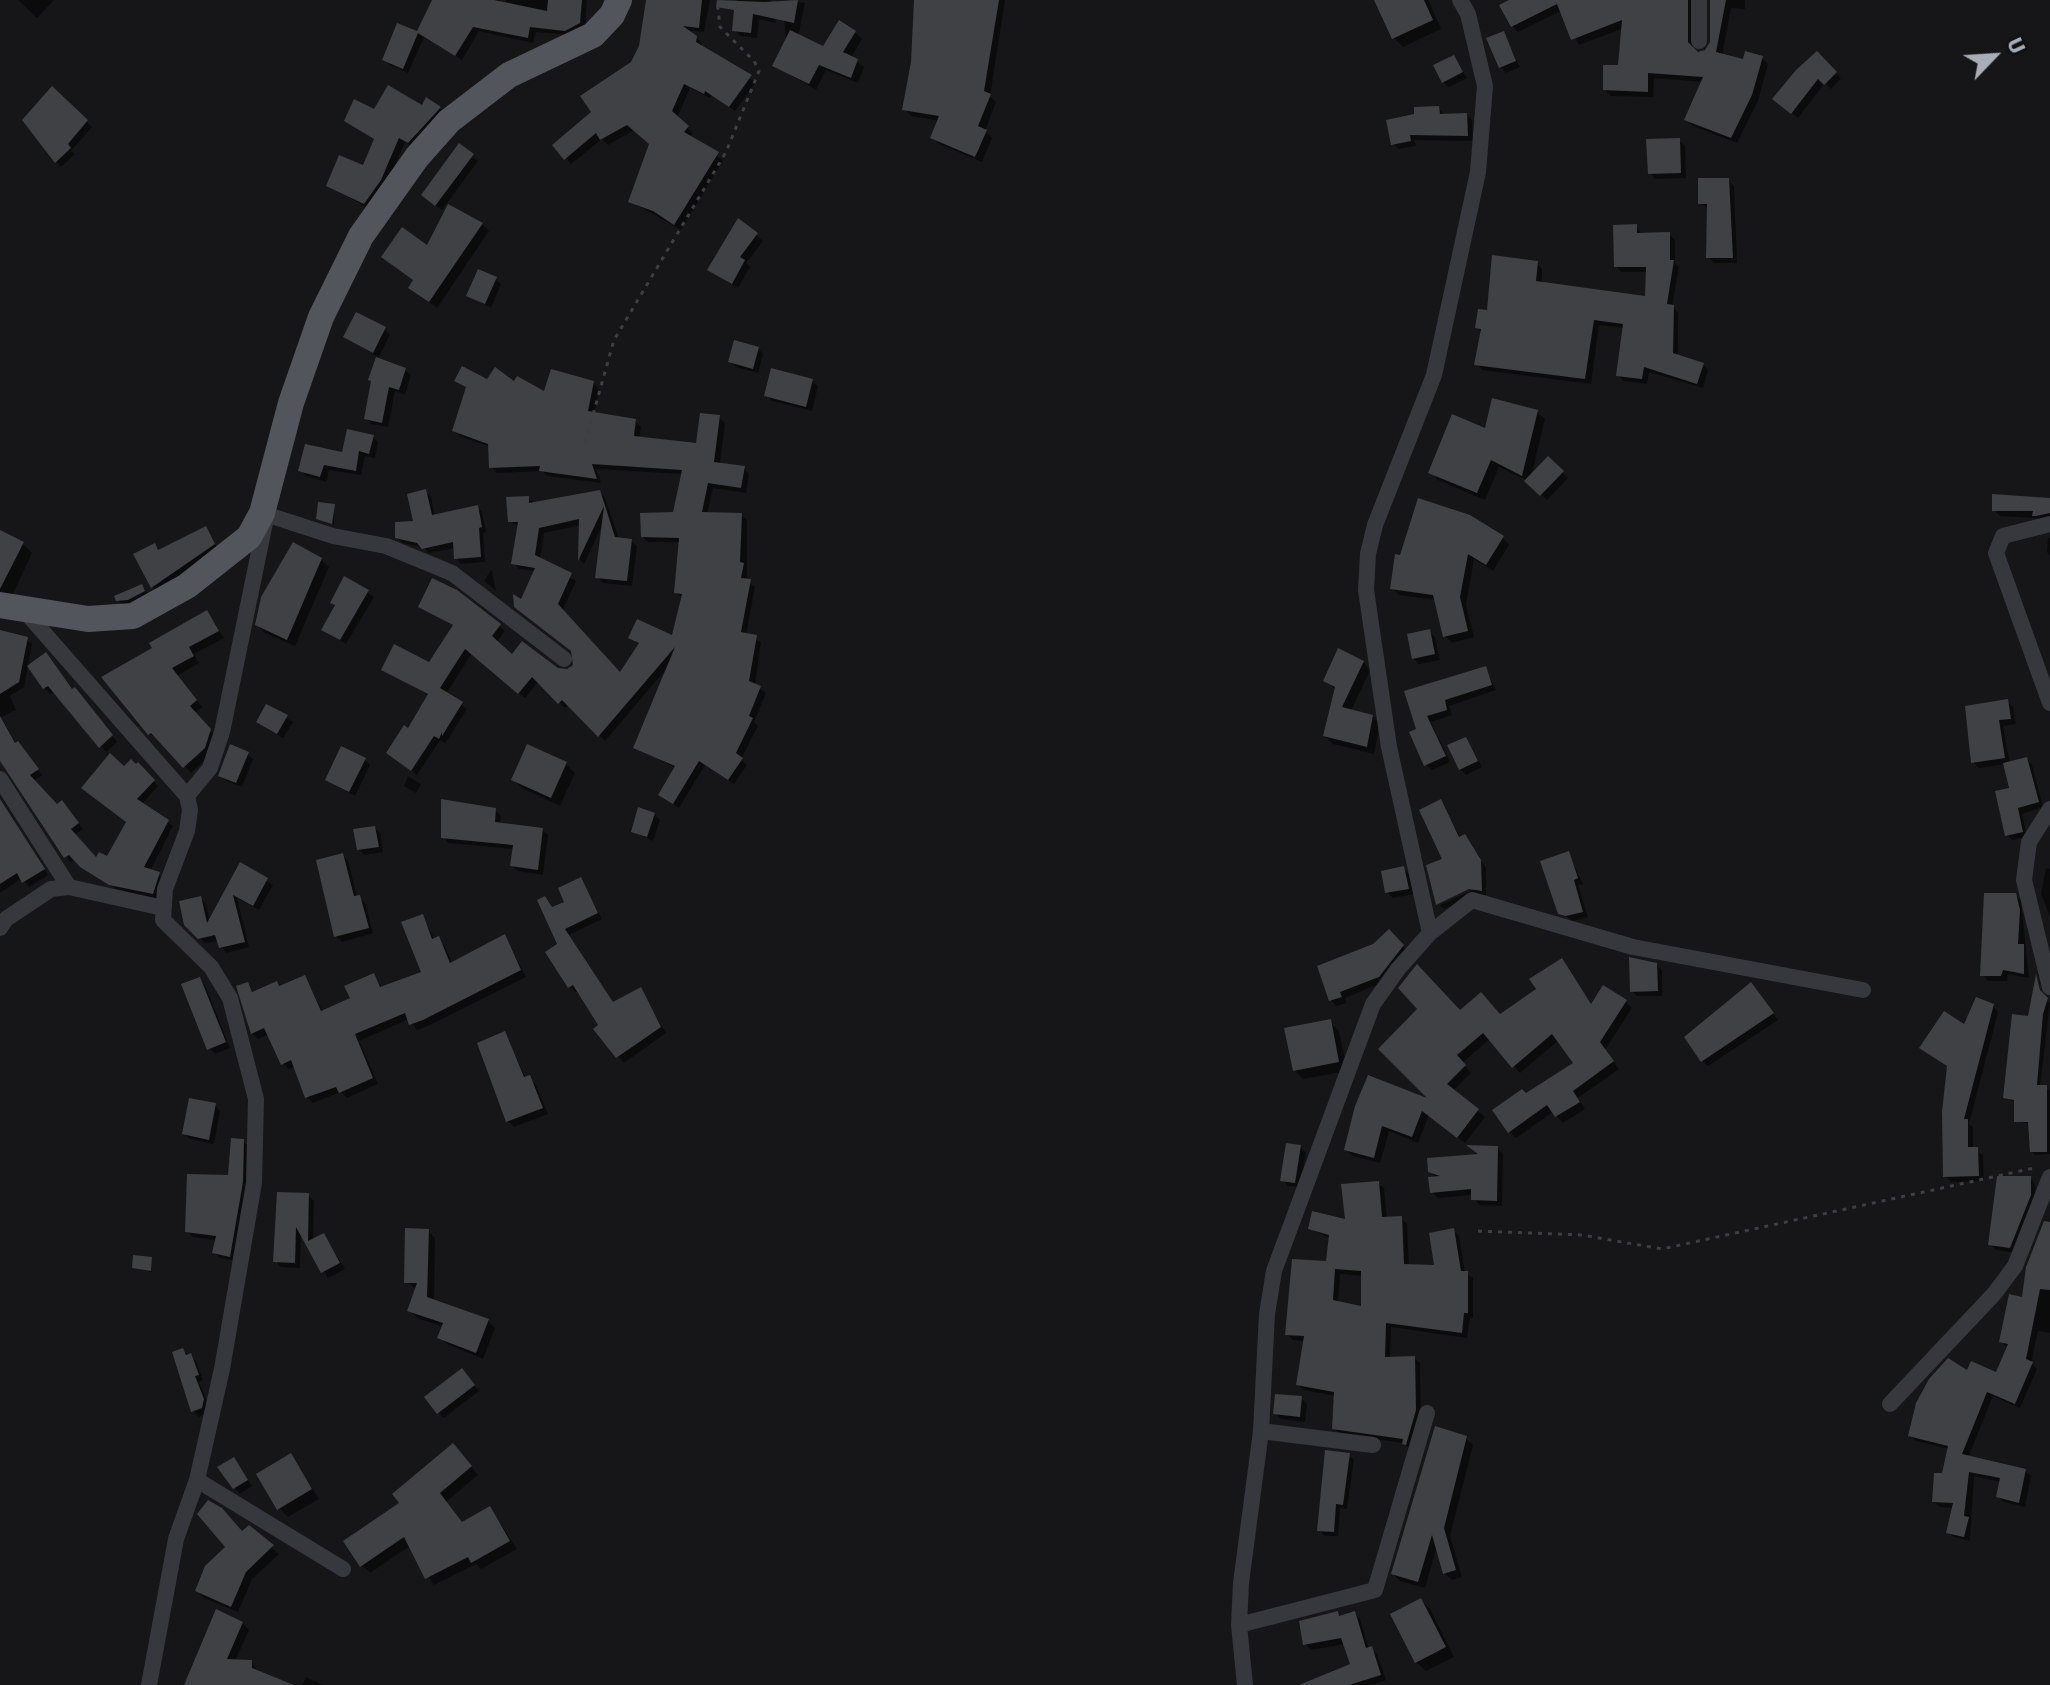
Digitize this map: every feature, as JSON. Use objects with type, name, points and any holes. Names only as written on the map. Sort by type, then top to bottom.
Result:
[{"type":"main road","points":[[12,607],[88,619],[133,616],[187,586],[220,563],[249,537],[264,513],[291,403],[321,317],[351,255],[374,217],[417,157],[449,121],[509,75],[593,35],[612,15],[619,0]]},
{"type":"street","points":[[1430,933],[1389,747],[1366,590],[1368,554],[1375,525],[1434,375],[1478,172],[1485,86],[1468,14],[1460,0]]},
{"type":"street","points":[[1699,0],[1699,41]]},
{"type":"street","points":[[187,796],[210,768],[222,732],[264,513],[333,536],[386,546],[452,573],[564,659]]},
{"type":"street","points":[[2050,524],[2003,536],[1996,553],[2050,703]]},
{"type":"street","points":[[12,607],[187,796],[190,810],[187,831],[165,889],[163,908],[168,929],[211,967],[230,998],[256,1099],[258,1134],[254,1183],[224,1354],[197,1480],[176,1539],[149,1685]]},
{"type":"street","points":[[1,784],[69,887]]},
{"type":"street","points":[[2050,809],[2029,842],[2024,871],[2050,987]]},
{"type":"street","points":[[2,919],[51,889],[69,887],[163,908]]},
{"type":"street","points":[[1245,1685],[1239,1625],[1243,1556],[1261,1431],[1267,1314],[1274,1271],[1373,1004],[1398,969],[1430,933],[1472,900],[1633,947],[1863,990]]},
{"type":"street","points":[[1890,1404],[1994,1294],[2015,1266],[2050,1177]]},
{"type":"street","points":[[1239,1625],[1375,1590],[1427,1413]]},
{"type":"street","points":[[1261,1431],[1373,1445]]},
{"type":"street","points":[[197,1480],[343,1569]]},
{"type":"path","points":[[585,443],[614,340],[726,152],[759,71],[754,61],[720,27],[717,0]]},
{"type":"path","points":[[1478,1231],[1582,1235],[1662,1249],[2035,1168]]},
{"type":"building","points":[[432,0],[494,0],[547,11],[548,0],[582,0],[580,23],[565,31],[530,27],[528,38],[473,27],[455,56],[418,33],[403,69],[382,60],[397,23],[417,31]]},
{"type":"building","points":[[646,0],[702,0],[699,28],[683,26],[697,36],[696,42],[752,75],[729,107],[705,91],[704,94],[684,84],[672,111],[689,126],[684,132],[719,152],[674,225],[653,211],[628,202],[649,144],[627,125],[600,140],[596,133],[564,160],[552,145],[591,112],[580,96],[631,62],[639,46]]},
{"type":"building","points":[[717,0],[798,0],[794,23],[753,14],[751,33],[732,31],[734,10],[716,7]]},
{"type":"building","points":[[914,0],[999,0],[984,91],[991,94],[978,126],[987,130],[975,157],[930,138],[939,116],[902,110],[911,62]]},
{"type":"building","points":[[1374,0],[1424,0],[1433,20],[1392,39]]},
{"type":"building","points":[[1509,0],[1688,0],[1688,42],[1698,52],[1705,50],[1710,42],[1710,0],[1726,0],[1716,52],[1743,59],[1745,51],[1763,56],[1752,95],[1731,138],[1684,120],[1703,77],[1648,73],[1648,92],[1603,90],[1603,65],[1618,65],[1622,20],[1571,40],[1557,4],[1511,27],[1499,5]]},
{"type":"building","points":[[839,20],[856,31],[843,52],[858,59],[851,78],[819,65],[809,84],[772,66],[790,30],[823,46]]},
{"type":"building","points":[[1504,31],[1516,61],[1499,68],[1486,38]]},
{"type":"building","points":[[1817,51],[1837,72],[1824,85],[1818,79],[1791,114],[1772,99]]},
{"type":"building","points":[[1454,55],[1463,72],[1442,83],[1433,65]]},
{"type":"building","points":[[388,85],[422,105],[426,97],[441,107],[408,143],[399,138],[381,180],[364,204],[326,186],[339,155],[363,165],[374,139],[344,121],[354,99],[374,109]]},
{"type":"building","points":[[52,86],[88,120],[68,144],[71,148],[55,163],[22,120]]},
{"type":"building","points":[[1439,106],[1440,114],[1467,113],[1468,136],[1410,135],[1411,141],[1391,145],[1386,120],[1414,114],[1414,107]]},
{"type":"building","points":[[1680,138],[1681,173],[1648,174],[1646,139]]},
{"type":"building","points":[[459,143],[474,154],[435,206],[421,195]]},
{"type":"building","points":[[1698,178],[1729,178],[1733,258],[1706,258],[1707,204],[1698,204]]},
{"type":"building","points":[[448,204],[483,223],[429,302],[408,288],[413,280],[381,257],[402,227],[427,245]]},
{"type":"building","points":[[738,218],[758,233],[740,257],[745,260],[732,284],[707,270]]},
{"type":"building","points":[[1637,224],[1637,233],[1670,232],[1670,260],[1674,260],[1667,304],[1674,305],[1673,353],[1704,363],[1697,384],[1644,367],[1642,379],[1616,376],[1623,324],[1594,320],[1585,379],[1474,365],[1481,329],[1475,328],[1478,309],[1487,310],[1492,255],[1538,261],[1536,281],[1645,296],[1646,267],[1614,267],[1613,225]]},
{"type":"building","points":[[478,269],[497,277],[485,304],[466,296]]},
{"type":"building","points":[[356,312],[386,327],[373,353],[343,337]]},
{"type":"building","points":[[734,340],[759,347],[753,369],[728,362]]},
{"type":"building","points":[[376,357],[406,368],[399,390],[389,387],[382,423],[364,419],[371,381],[368,380]]},
{"type":"building","points":[[462,366],[487,379],[495,367],[514,381],[517,376],[544,391],[551,369],[594,381],[588,411],[636,419],[634,436],[696,443],[700,413],[720,415],[714,462],[745,466],[741,488],[708,483],[702,512],[742,513],[740,562],[744,563],[741,578],[751,579],[741,632],[757,635],[749,681],[761,686],[749,716],[753,718],[736,753],[743,758],[728,780],[699,761],[673,804],[658,795],[675,766],[633,748],[675,647],[598,737],[562,700],[558,704],[532,677],[518,694],[465,649],[440,688],[463,702],[442,736],[442,732],[439,739],[434,736],[411,771],[386,753],[404,725],[408,728],[428,694],[381,670],[394,644],[429,662],[453,625],[418,607],[432,578],[457,590],[501,624],[492,636],[512,654],[522,641],[558,668],[567,669],[573,665],[571,651],[514,607],[513,594],[521,599],[535,568],[511,564],[518,522],[508,522],[506,497],[529,496],[529,503],[600,490],[615,537],[632,539],[627,581],[595,578],[604,506],[578,561],[579,519],[539,528],[535,555],[572,573],[558,604],[620,672],[639,643],[628,638],[637,619],[672,635],[682,594],[674,593],[679,538],[641,537],[640,513],[673,512],[682,470],[592,464],[597,479],[539,471],[540,466],[489,468],[488,444],[452,431],[466,387],[454,381]]},
{"type":"building","points":[[771,368],[813,379],[806,407],[764,396]]},
{"type":"building","points":[[1492,398],[1538,410],[1522,476],[1491,460],[1477,493],[1428,473],[1452,414],[1485,428]]},
{"type":"building","points":[[347,429],[374,435],[369,454],[359,451],[356,471],[324,465],[320,477],[298,471],[305,444],[342,452]]},
{"type":"building","points":[[1548,456],[1564,471],[1540,496],[1524,481]]},
{"type":"building","points":[[426,489],[432,515],[478,505],[482,527],[479,528],[481,557],[454,559],[453,542],[422,549],[417,543],[395,538],[395,522],[413,521],[407,494]]},
{"type":"building","points":[[1992,494],[2050,498],[2050,513],[2032,516],[2033,511],[1992,511]]},
{"type":"building","points":[[1418,498],[1470,515],[1504,536],[1486,565],[1468,554],[1460,597],[1468,631],[1443,637],[1433,595],[1390,589],[1395,554],[1400,555]]},
{"type":"building","points":[[318,502],[335,504],[332,524],[316,519]]},
{"type":"building","points":[[206,526],[215,544],[151,588],[133,554],[155,543],[158,550]]},
{"type":"building","points":[[0,530],[24,542],[0,589]]},
{"type":"building","points":[[293,542],[322,558],[287,640],[255,625],[261,597]]},
{"type":"building","points":[[344,576],[369,590],[340,640],[321,630],[335,605],[330,603]]},
{"type":"building","points":[[142,584],[145,591],[128,600],[116,601],[114,596]]},
{"type":"building","points":[[207,610],[219,631],[189,647],[194,656],[172,668],[197,700],[190,706],[211,729],[205,748],[183,768],[151,733],[148,735],[101,677],[152,648],[149,643]]},
{"type":"building","points":[[1430,629],[1435,654],[1412,659],[1407,634]]},
{"type":"building","points":[[0,630],[28,637],[19,682],[0,694]]},
{"type":"building","points":[[1338,648],[1364,661],[1342,707],[1373,715],[1367,747],[1323,736],[1335,687],[1323,681]]},
{"type":"building","points":[[46,652],[72,689],[75,687],[113,735],[99,748],[48,686],[43,689],[27,666]]},
{"type":"building","points":[[1486,666],[1492,685],[1445,700],[1447,710],[1427,716],[1446,756],[1424,766],[1409,732],[1416,729],[1404,691]]},
{"type":"building","points":[[2008,699],[2011,719],[1999,720],[2005,758],[1971,763],[1965,706]]},
{"type":"building","points":[[266,704],[288,715],[277,734],[256,722]]},
{"type":"building","points":[[0,716],[15,743],[18,741],[39,769],[30,775],[57,804],[62,800],[79,823],[71,829],[96,857],[99,852],[107,856],[126,822],[81,788],[110,753],[124,766],[131,759],[136,764],[138,762],[155,780],[137,799],[169,820],[144,867],[160,872],[153,894],[109,885],[80,867],[69,855],[64,858],[0,761]]},
{"type":"building","points":[[1466,737],[1478,761],[1459,770],[1447,745]]},
{"type":"building","points":[[230,744],[249,752],[236,783],[218,776]]},
{"type":"building","points":[[527,744],[567,762],[551,798],[511,780]]},
{"type":"building","points":[[341,746],[366,758],[349,792],[325,780]]},
{"type":"building","points":[[2027,757],[2039,802],[2018,808],[2023,832],[2005,836],[1995,791],[2009,788],[2003,763]]},
{"type":"building","points":[[0,799],[45,869],[22,883],[17,873],[0,884]]},
{"type":"building","points":[[441,799],[496,808],[495,822],[543,828],[538,870],[510,866],[513,845],[441,838]]},
{"type":"building","points":[[1441,799],[1459,837],[1465,834],[1481,860],[1482,891],[1469,889],[1436,905],[1426,865],[1442,859],[1419,810]]},
{"type":"building","points":[[638,807],[655,813],[647,837],[631,832]]},
{"type":"building","points":[[375,826],[379,847],[357,850],[353,829]]},
{"type":"building","points":[[1569,851],[1578,878],[1574,880],[1583,912],[1566,916],[1558,914],[1540,861]]},
{"type":"building","points":[[343,853],[354,896],[360,895],[369,928],[334,937],[316,860]]},
{"type":"building","points":[[240,862],[268,878],[253,906],[233,895],[245,942],[219,948],[215,935],[198,939],[184,925],[179,901],[201,896],[207,923]]},
{"type":"building","points":[[1404,866],[1409,889],[1385,893],[1381,871]]},
{"type":"building","points":[[581,877],[598,913],[565,929],[613,1002],[641,987],[661,1027],[616,1058],[593,1029],[598,1025],[573,985],[568,988],[545,952],[557,944],[537,900],[545,896],[552,907],[564,902],[558,888]]},
{"type":"building","points":[[1984,893],[2016,893],[2020,910],[2018,944],[2024,944],[2024,974],[2003,970],[2001,976],[1980,976]]},
{"type":"building","points":[[423,914],[432,939],[439,936],[450,963],[505,934],[521,970],[423,1020],[409,1025],[405,1013],[355,1034],[373,1078],[339,1093],[336,1087],[305,1098],[291,1060],[281,1065],[264,1028],[251,1034],[236,986],[248,982],[252,992],[277,981],[279,986],[305,975],[321,1011],[350,998],[344,986],[374,973],[380,987],[421,972],[401,922]]},
{"type":"building","points":[[1389,929],[1404,945],[1379,977],[1340,992],[1342,997],[1329,1001],[1317,966],[1373,944]]},
{"type":"building","points":[[1629,957],[1657,963],[1658,991],[1630,992]]},
{"type":"building","points":[[1562,958],[1591,1004],[1603,985],[1627,1000],[1600,1042],[1614,1061],[1573,1091],[1580,1102],[1555,1117],[1547,1105],[1508,1133],[1492,1110],[1522,1089],[1526,1093],[1573,1063],[1552,1034],[1512,1068],[1483,1033],[1457,1055],[1466,1065],[1447,1084],[1479,1109],[1457,1138],[1422,1111],[1412,1137],[1382,1126],[1374,1158],[1344,1150],[1355,1106],[1368,1075],[1427,1098],[1378,1049],[1417,1009],[1398,988],[1417,964],[1460,1010],[1481,992],[1500,1014],[1536,989],[1529,979]]},
{"type":"building","points":[[2036,974],[2040,990],[2048,998],[2043,1014],[2037,1085],[2047,1085],[2047,1152],[2030,1152],[2028,1122],[2014,1122],[2014,1100],[2003,1098],[2012,1014],[2028,1016]]},
{"type":"building","points":[[200,977],[226,1042],[207,1050],[181,984]]},
{"type":"building","points":[[1751,982],[1774,1013],[1701,1062],[1684,1037]]},
{"type":"building","points":[[1976,997],[1994,1004],[1964,1119],[1968,1119],[1968,1147],[1978,1147],[1979,1176],[1943,1177],[1942,1112],[1947,1066],[1919,1048],[1944,1011],[1964,1024]]},
{"type":"building","points":[[1331,1019],[1339,1062],[1293,1071],[1284,1028]]},
{"type":"building","points":[[505,1031],[524,1077],[530,1075],[543,1108],[506,1122],[477,1043]]},
{"type":"building","points":[[189,1098],[216,1103],[209,1140],[182,1134]]},
{"type":"building","points":[[231,1138],[244,1139],[243,1182],[230,1257],[212,1253],[216,1236],[185,1232],[187,1174],[228,1175]]},
{"type":"building","points":[[1286,1143],[1301,1145],[1295,1183],[1280,1181]]},
{"type":"building","points":[[1466,1145],[1498,1146],[1497,1201],[1471,1200],[1471,1189],[1430,1193],[1428,1177],[1440,1176],[1428,1172],[1427,1158],[1478,1154]]},
{"type":"building","points":[[1997,1176],[2031,1176],[2031,1195],[2010,1248],[1988,1245]]},
{"type":"building","points":[[1379,1181],[1382,1217],[1402,1216],[1404,1264],[1434,1265],[1429,1233],[1454,1228],[1461,1271],[1468,1271],[1468,1313],[1464,1313],[1462,1333],[1386,1323],[1385,1357],[1415,1356],[1416,1410],[1406,1445],[1402,1444],[1403,1439],[1332,1429],[1334,1392],[1296,1385],[1304,1336],[1285,1335],[1292,1259],[1326,1261],[1329,1235],[1308,1229],[1312,1211],[1345,1219],[1341,1184]],"holes":[[[1335,1269],[1361,1271],[1361,1306],[1333,1300]]]},
{"type":"building","points":[[277,1192],[309,1193],[308,1241],[324,1233],[340,1263],[321,1273],[296,1227],[295,1263],[273,1262]]},
{"type":"building","points":[[2044,1221],[2050,1222],[2050,1290],[2040,1289],[2026,1359],[2033,1362],[2015,1404],[1987,1392],[1962,1454],[2026,1469],[2019,1503],[1996,1497],[2000,1478],[1969,1472],[1964,1516],[1969,1517],[1964,1537],[1946,1533],[1953,1503],[1932,1502],[1934,1473],[1942,1473],[1948,1446],[1908,1436],[1916,1403],[1929,1379],[1948,1358],[1967,1370],[1971,1361],[1996,1372],[2008,1344],[1999,1342],[2009,1294],[2022,1297],[2026,1267]]},
{"type":"building","points":[[405,1228],[429,1229],[427,1297],[489,1319],[476,1353],[437,1338],[443,1323],[407,1311],[417,1283],[404,1283]]},
{"type":"building","points":[[133,1255],[152,1257],[151,1271],[132,1268]]},
{"type":"building","points":[[183,1348],[186,1355],[191,1353],[199,1375],[195,1376],[204,1399],[202,1408],[191,1412],[172,1352]]},
{"type":"building","points":[[462,1368],[475,1385],[437,1414],[424,1397]]},
{"type":"building","points":[[1275,1394],[1302,1396],[1300,1417],[1273,1414]]},
{"type":"building","points":[[1435,1426],[1467,1436],[1444,1528],[1456,1570],[1443,1574],[1432,1535],[1418,1582],[1391,1574]]},
{"type":"building","points":[[453,1443],[472,1466],[440,1493],[462,1522],[490,1506],[510,1541],[471,1563],[468,1557],[425,1579],[404,1537],[360,1567],[343,1541],[399,1503],[392,1494]]},
{"type":"building","points":[[1325,1450],[1350,1453],[1343,1505],[1336,1504],[1334,1532],[1317,1531]]},
{"type":"building","points":[[291,1453],[312,1489],[277,1510],[256,1474]]},
{"type":"building","points":[[234,1457],[248,1480],[233,1489],[217,1467]]},
{"type":"building","points":[[208,1500],[222,1508],[242,1531],[249,1525],[274,1545],[246,1572],[231,1607],[195,1591],[205,1566],[225,1547],[197,1514]]},
{"type":"building","points":[[1421,1598],[1446,1647],[1415,1663],[1390,1614]]},
{"type":"building","points":[[216,1609],[243,1622],[227,1659],[252,1660],[252,1668],[294,1685],[184,1685]]},
{"type":"building","points":[[1338,1611],[1339,1616],[1355,1611],[1366,1648],[1372,1646],[1381,1675],[1349,1685],[1299,1685],[1350,1664],[1341,1638],[1303,1645],[1299,1621]]}]
